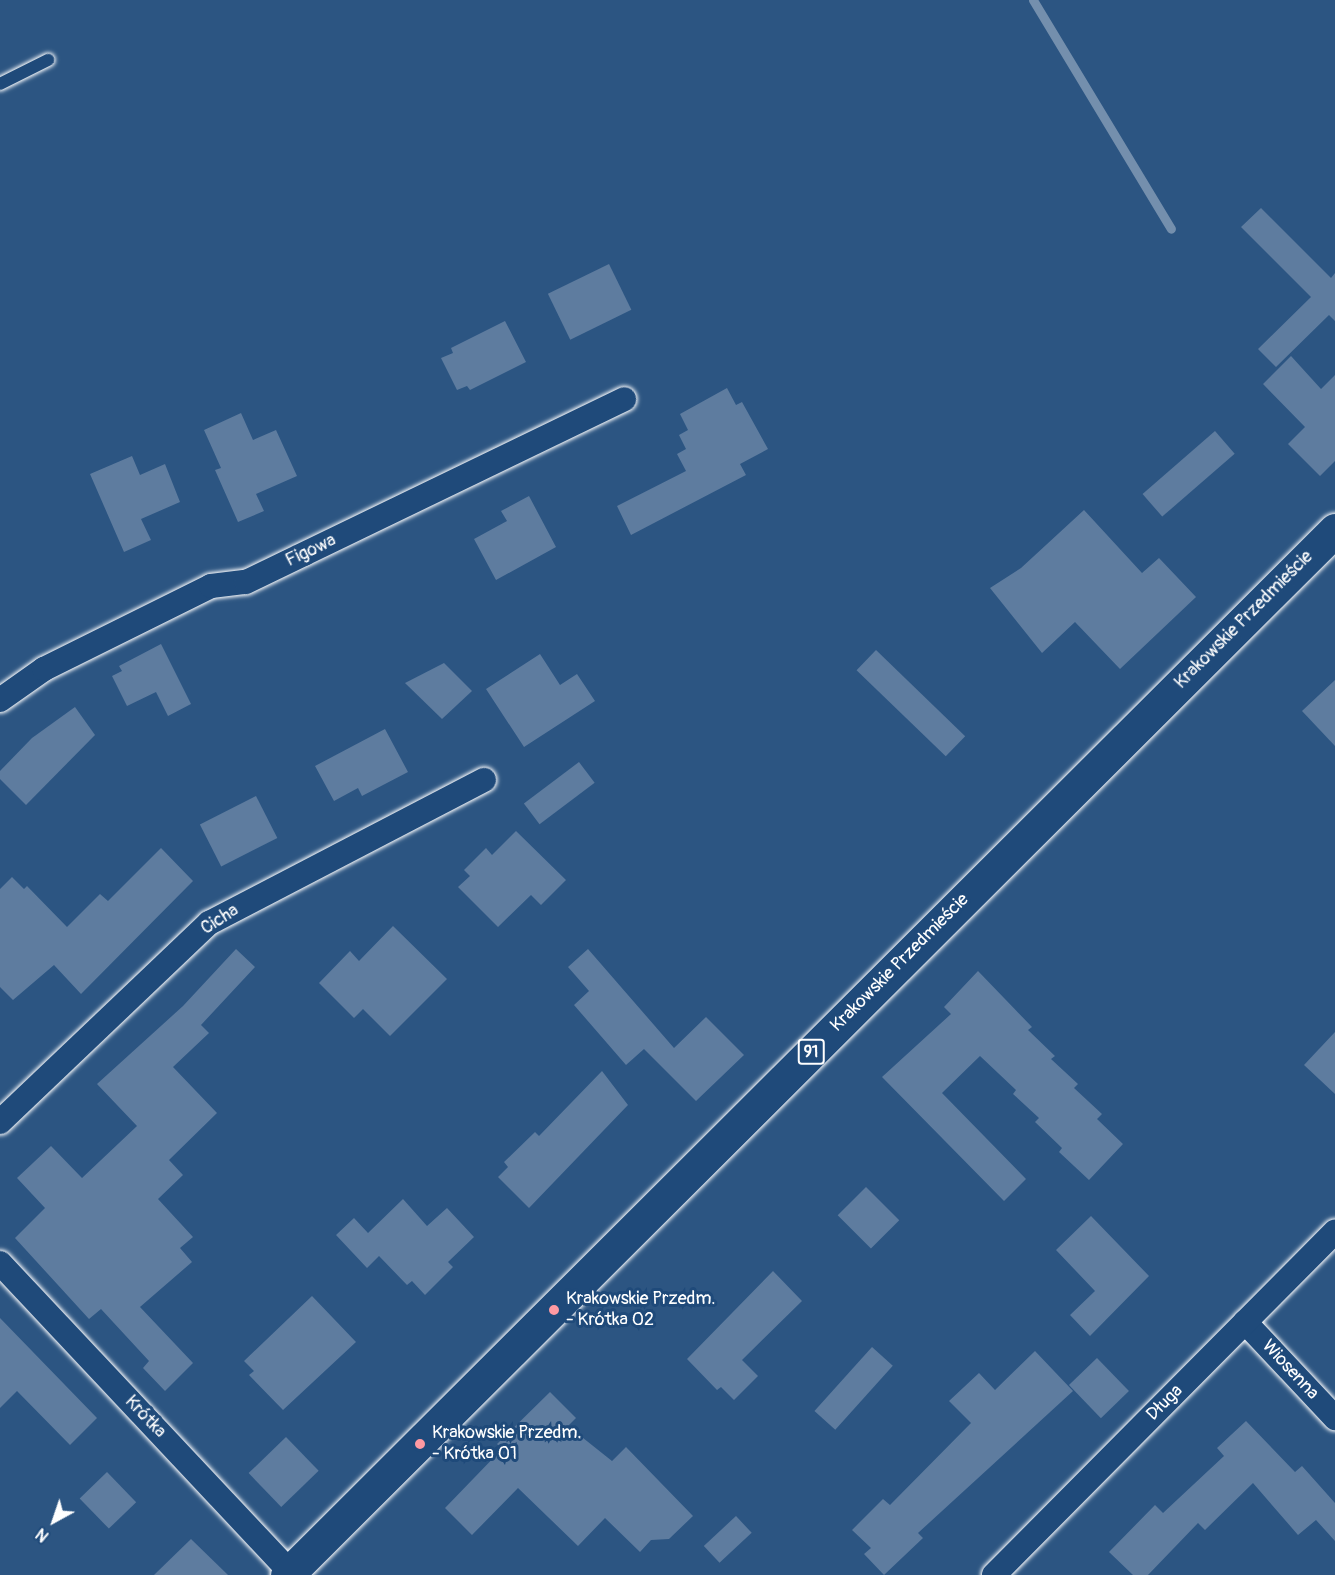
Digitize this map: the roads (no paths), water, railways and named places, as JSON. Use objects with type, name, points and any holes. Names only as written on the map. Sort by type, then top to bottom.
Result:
[{"type":"main road","name":"Krakowskie Przedmieście","points":[[289,1573],[1335,530]]},
{"type":"street","name":"Figowa","points":[[0,700],[44,669],[210,586],[246,582],[624,399]]},
{"type":"street","name":"Cicha","points":[[0,1122],[209,922],[484,780]]},
{"type":"street","name":"Długa","points":[[994,1575],[1335,1232]]},
{"type":"street","name":"Krótka","points":[[0,1263],[289,1573]]},
{"type":"street","name":"Wiosenna","points":[[1245,1322],[1335,1418]]},
{"type":"lane","points":[[0,84],[48,60]]},
{"type":"waterway","points":[[1033,0],[1171,229]]},
{"type":"place","name":"Krakowskie Przedm. - Krótka 02","points":[[554,1310]]},
{"type":"place","name":"Krakowskie Przedm. - Krótka 01","points":[[420,1444]]}]
